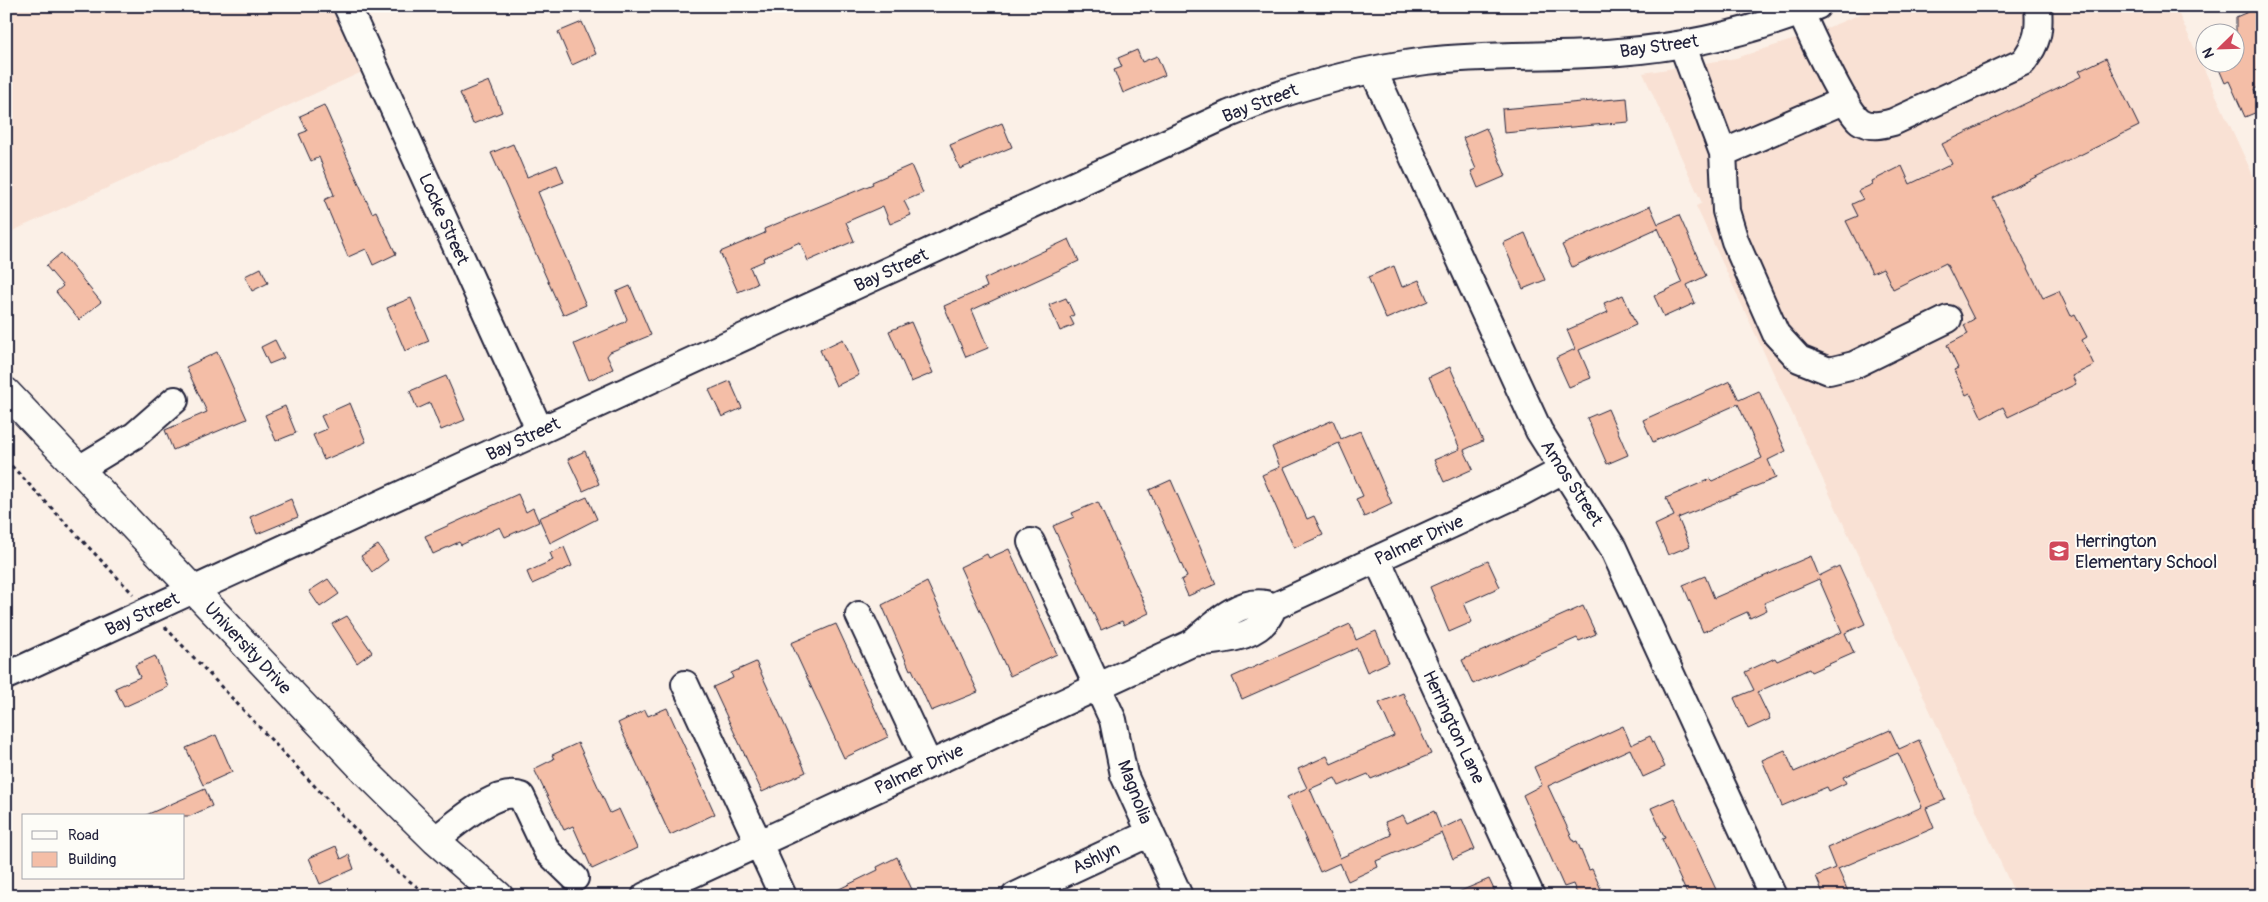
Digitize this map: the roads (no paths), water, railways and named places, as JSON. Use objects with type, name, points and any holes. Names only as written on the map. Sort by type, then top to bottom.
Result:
[{"type":"main road","name":"University Drive","points":[[6,392],[359,765],[435,840],[499,896]]},
{"type":"street","name":"Locke Street","points":[[347,6],[540,431]]},
{"type":"street","points":[[1805,8],[1845,100],[1860,121],[1875,126],[1893,122],[2023,62],[2033,48],[2040,29],[2038,6]]},
{"type":"street","name":"Bay Street","points":[[6,676],[1229,114],[1291,91],[1373,70],[1446,59],[1617,52],[1682,44],[1740,31],[1805,8]]},
{"type":"street","points":[[1682,44],[1724,153],[1726,211],[1735,241],[1776,334],[1799,360],[1829,371],[1854,366],[1948,319]]},
{"type":"street","name":"Amos Street","points":[[1373,70],[1539,432],[1590,508],[1613,548],[1773,896]]},
{"type":"street","points":[[1724,153],[1845,100]]},
{"type":"street","points":[[79,469],[134,435],[175,400]]},
{"type":"street","name":"Palmer Drive","points":[[645,896],[1192,643],[1241,636],[1266,622],[1273,607],[1520,493],[1563,470]]},
{"type":"street","name":"Magnolia","points":[[1031,542],[1113,720],[1124,775],[1179,896]]},
{"type":"street","name":"Herrington Lane","points":[[1377,559],[1532,896]]},
{"type":"street","points":[[858,615],[928,765]]},
{"type":"street","points":[[685,684],[783,896]]},
{"type":"street","points":[[435,840],[475,810],[500,796],[512,793],[521,796],[547,851],[575,878]]},
{"type":"street","name":"Ashlyn","points":[[1015,896],[1150,833]]},
{"type":"place","name":"Herrington Elementary School","points":[[2059,551]]}]
